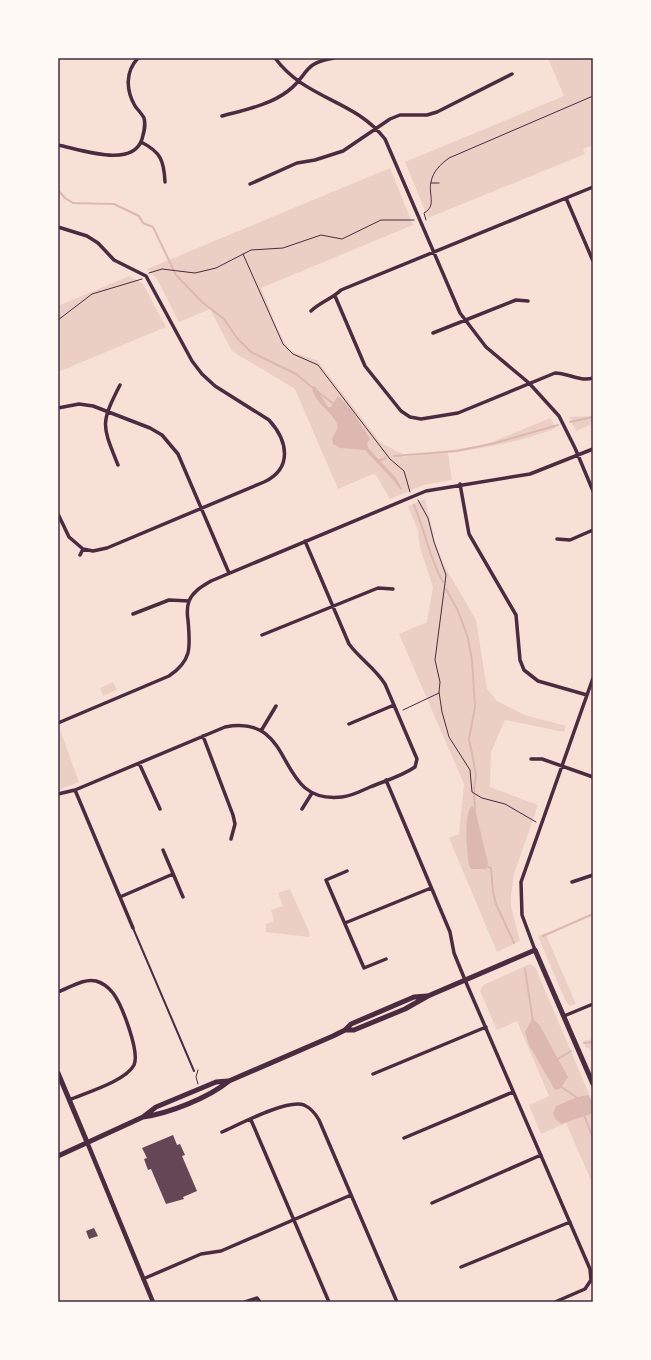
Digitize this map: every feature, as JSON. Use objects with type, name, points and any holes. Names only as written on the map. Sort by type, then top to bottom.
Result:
[{"type":"main road","points":[[143,1117],[158,1115],[175,1108],[219,1089],[229,1081],[345,1030],[354,1030],[417,1004],[428,996],[535,950],[593,1084]]},
{"type":"main road","points":[[58,1073],[87,1142]]},
{"type":"main road","points":[[58,1156],[143,1117],[156,1107],[216,1082],[229,1081]]},
{"type":"street","points":[[58,145],[119,156],[131,152],[141,142],[145,125],[143,117],[129,94],[128,81],[134,63],[138,58]]},
{"type":"street","points":[[275,58],[282,68],[297,81],[323,97],[353,111],[377,128],[391,149],[453,299],[464,320],[490,351],[529,382],[558,416],[578,455],[593,491]]},
{"type":"street","points":[[222,116],[277,98],[289,90],[313,63],[320,60],[334,58]]},
{"type":"street","points":[[250,184],[297,163],[315,160],[342,151],[400,115],[427,115],[437,112],[493,82],[512,74]]},
{"type":"street","points":[[141,142],[150,146],[160,157],[164,166],[165,182]]},
{"type":"street","points":[[310,311],[321,302],[335,296],[341,290],[593,187]]},
{"type":"street","points":[[566,198],[593,261]]},
{"type":"street","points":[[58,227],[87,236],[103,247],[114,260],[146,276],[192,361],[202,374],[215,386],[269,420],[276,428],[285,452],[284,462],[280,471],[273,478],[107,548],[93,551],[82,549],[69,537],[58,514]]},
{"type":"street","points":[[335,296],[366,366],[401,411],[410,417],[421,419],[458,413],[529,382],[555,373],[565,373],[577,378],[588,380],[593,378]]},
{"type":"street","points":[[433,333],[516,300],[528,301]]},
{"type":"street","points":[[118,465],[107,437],[104,423],[107,410],[120,385]]},
{"type":"street","points":[[58,408],[79,404],[107,410],[150,428],[166,440],[178,454],[229,573]]},
{"type":"street","points":[[58,723],[169,676],[178,670],[185,662],[189,652],[187,613],[189,602],[201,587],[229,573],[426,491],[460,484],[530,474],[593,449]]},
{"type":"street","points":[[460,484],[469,534],[516,615],[520,660],[524,670],[538,682],[587,695]]},
{"type":"street","points":[[557,539],[570,540],[593,530]]},
{"type":"street","points":[[58,794],[75,790],[225,727],[235,726],[252,727],[261,731],[276,743],[296,779],[312,793],[323,796],[343,797],[411,770],[418,764],[394,705],[379,674],[357,655],[349,644],[305,541]]},
{"type":"street","points":[[80,555],[82,549]]},
{"type":"street","points":[[262,635],[378,588],[393,589]]},
{"type":"street","points":[[133,614],[169,600],[189,602]]},
{"type":"street","points":[[535,950],[522,915],[520,888],[522,873],[593,678]]},
{"type":"street","points":[[349,724],[394,705]]},
{"type":"street","points":[[261,731],[276,706]]},
{"type":"street","points":[[203,736],[233,814],[235,824],[230,839]]},
{"type":"street","points":[[531,759],[542,760],[593,777]]},
{"type":"street","points":[[139,763],[160,809]]},
{"type":"street","points":[[386,780],[450,932],[454,953],[465,980],[590,1269],[591,1280],[585,1289],[555,1302]]},
{"type":"street","points":[[75,790],[133,928]]},
{"type":"street","points":[[302,809],[312,793]]},
{"type":"street","points":[[163,850],[183,897]]},
{"type":"street","points":[[347,871],[326,880],[364,968],[386,959]]},
{"type":"street","points":[[120,896],[173,874]]},
{"type":"street","points":[[572,882],[593,876]]},
{"type":"street","points":[[345,923],[431,888]]},
{"type":"street","points":[[58,992],[86,981],[96,981],[106,986],[114,994],[134,1041],[136,1055],[134,1066],[123,1077],[69,1100]]},
{"type":"street","points":[[564,1016],[593,1004]]},
{"type":"street","points":[[373,1074],[486,1027]]},
{"type":"street","points":[[404,1138],[513,1092]]},
{"type":"street","points":[[222,1132],[288,1104],[303,1104],[312,1110],[319,1120],[397,1302]]},
{"type":"street","points":[[251,1120],[329,1302]]},
{"type":"street","points":[[87,1142],[152,1302]]},
{"type":"street","points":[[432,1203],[541,1155]]},
{"type":"street","points":[[143,1279],[201,1254],[221,1251],[351,1195]]},
{"type":"street","points":[[462,1266],[570,1222]]},
{"type":"street","points":[[246,1302],[258,1300]]},
{"type":"lane","points":[[133,928],[194,1071]]},
{"type":"path","points":[[150,272],[162,269],[195,273],[216,268],[256,249],[277,249],[293,246],[321,235],[342,239],[381,220],[414,220],[416,224],[427,220],[424,213],[429,210],[432,205],[430,183],[438,168],[449,158],[593,96]]},
{"type":"path","points":[[430,183],[439,183]]},
{"type":"path","points":[[243,254],[283,344],[293,354],[318,365],[390,459],[404,471],[410,492]]},
{"type":"path","points":[[58,320],[92,294],[142,280]]},
{"type":"path","points":[[419,501],[430,523],[432,536],[446,574],[436,656],[440,682],[439,692],[446,729],[470,770],[472,792],[475,795],[506,804],[540,824]]},
{"type":"path","points":[[397,713],[439,692]]},
{"type":"path","points":[[194,1071],[198,1070],[196,1080],[200,1088]]},
{"type":"shaded area","points":[[548,58],[593,58],[593,145],[583,149],[585,154],[428,218],[405,162],[564,96]]},
{"type":"shaded area","points":[[390,168],[413,225],[261,288],[278,330],[289,349],[295,353],[317,360],[381,443],[403,453],[403,457],[485,445],[550,418],[556,428],[503,444],[448,453],[452,480],[424,485],[390,499],[376,475],[373,474],[338,489],[295,389],[232,351],[210,309],[179,322],[157,279],[147,269]]},
{"type":"shaded area","points":[[129,276],[143,284],[166,327],[58,372],[58,306]]},
{"type":"shaded area","points":[[315,386],[328,407],[331,407],[338,396],[348,405],[370,439],[367,444],[369,449],[396,478],[402,489],[400,489],[365,450],[340,448],[333,444],[332,439],[338,427],[333,417],[316,399],[312,387]]},
{"type":"shaded area","points":[[593,416],[593,424],[576,431],[569,417]]},
{"type":"shaded area","points":[[425,499],[436,545],[445,567],[476,620],[487,689],[497,701],[525,715],[566,726],[564,732],[505,720],[491,752],[490,787],[538,805],[514,874],[511,895],[511,907],[520,941],[497,952],[449,838],[459,834],[464,784],[399,634],[427,622],[433,587],[420,548],[418,531],[408,506]]},
{"type":"shaded area","points":[[113,682],[117,690],[103,696],[100,688]]},
{"type":"shaded area","points":[[60,730],[79,782],[61,789],[58,788],[58,731]]},
{"type":"shaded area","points":[[472,806],[475,809],[488,863],[486,869],[471,869],[469,865],[467,817]]},
{"type":"shaded area","points":[[290,889],[310,934],[309,937],[266,932],[266,924],[274,921],[271,910],[283,906],[278,893]]},
{"type":"shaded area","points":[[545,933],[576,1004],[570,1006],[566,1002],[538,936]]},
{"type":"shaded area","points":[[530,964],[535,967],[593,1103],[593,1185],[566,1123],[541,1134],[529,1105],[549,1096],[517,1021],[497,1030],[480,991],[483,985]]},
{"type":"shaded area","points":[[532,1019],[539,1024],[568,1077],[561,1088],[555,1090],[529,1045],[525,1032]]},
{"type":"shaded area","points":[[593,1039],[593,1056],[589,1048],[586,1048],[583,1041]]},
{"type":"shaded area","points":[[588,1095],[593,1103],[593,1113],[562,1124],[556,1120],[553,1113],[556,1106],[578,1097]]},
{"type":"building","points":[[173,1135],[177,1145],[180,1144],[185,1155],[182,1156],[197,1191],[183,1197],[184,1199],[166,1204],[151,1169],[148,1170],[144,1159],[147,1158],[142,1148]]},
{"type":"building","points":[[94,1228],[98,1236],[89,1239],[86,1231]]},
{"type":"waterway","points":[[58,190],[65,198],[73,203],[114,204],[139,216],[143,223],[153,227],[176,275],[202,302],[224,319],[237,338],[251,352],[296,374],[313,388]]},
{"type":"waterway","points":[[317,391],[335,405]]},
{"type":"waterway","points":[[570,422],[593,417]]},
{"type":"waterway","points":[[394,456],[457,451],[495,443],[558,425]]},
{"type":"waterway","points":[[377,461],[386,458]]},
{"type":"waterway","points":[[414,505],[434,563],[443,582]]},
{"type":"waterway","points":[[446,589],[458,611],[468,638],[472,660],[475,707],[469,739],[476,774],[474,789],[475,811]]},
{"type":"waterway","points":[[486,866],[491,868],[493,892],[496,904],[514,943]]},
{"type":"waterway","points":[[543,936],[593,914]]},
{"type":"waterway","points":[[525,969],[533,1021]]},
{"type":"waterway","points":[[584,1043],[593,1042]]},
{"type":"waterway","points":[[556,1060],[571,1051]]},
{"type":"waterway","points":[[560,1086],[579,1099]]},
{"type":"waterway","points":[[584,1115],[593,1138]]}]
